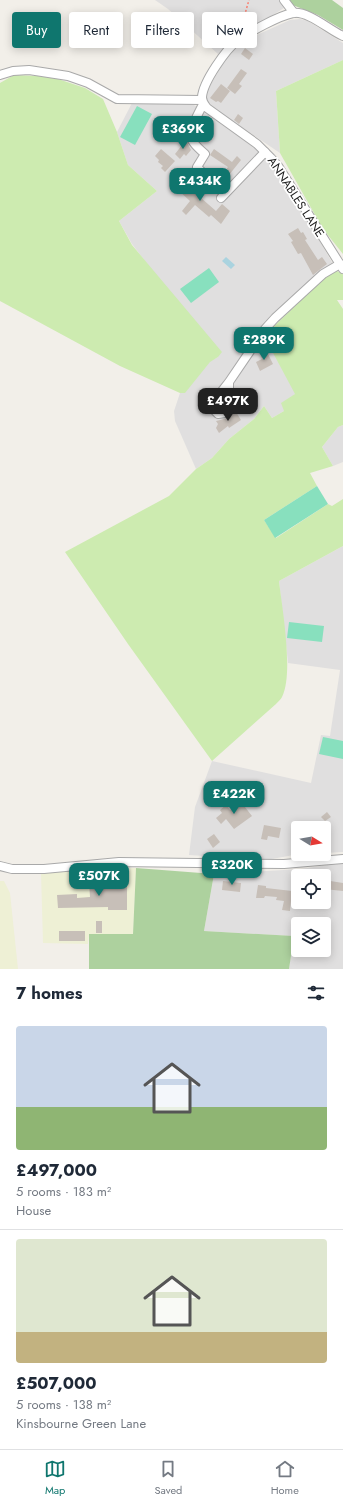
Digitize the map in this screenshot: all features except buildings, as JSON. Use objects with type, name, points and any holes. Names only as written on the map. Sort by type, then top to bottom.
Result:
[{"type":"street","points":[[284,0],[294,13],[311,18],[343,36]]},
{"type":"street","points":[[257,30],[294,13]]},
{"type":"street","points":[[206,175],[197,167],[205,154],[192,141],[190,136],[194,122],[203,102],[206,84],[230,48]]},
{"type":"street","points":[[0,75],[13,71],[29,70],[68,76],[88,83],[117,99],[203,102]]},
{"type":"street","name":"ANNABLES LANE","points":[[203,102],[214,113],[257,144],[278,166],[341,267]]},
{"type":"street","points":[[221,198],[266,152]]},
{"type":"street","points":[[229,382],[240,368],[257,339],[275,318],[322,274],[341,267]]},
{"type":"street","points":[[0,866],[12,869],[44,869],[119,862],[284,864],[343,859]]},
{"type":"path","points":[[245,12],[249,0]]},
{"type":"shaded area","points":[[155,0],[287,0],[290,4],[257,24],[257,12],[202,12],[202,40],[194,32],[194,12],[171,12]]},
{"type":"shaded area","points":[[300,19],[308,21],[343,43],[343,60],[276,91],[280,153],[209,105],[207,95],[208,89],[224,62],[235,49],[257,48],[257,35],[290,20]]},
{"type":"shaded area","points":[[211,48],[223,48],[218,54]]},
{"type":"shaded area","points":[[132,103],[192,104],[207,112],[262,153],[271,162],[303,212],[337,271],[329,273],[295,394],[284,411],[272,418],[264,406],[254,419],[229,439],[212,458],[196,469],[175,421],[174,411],[180,393],[185,392],[210,361],[218,357],[132,244],[119,221],[157,191],[128,165],[117,132]]},
{"type":"shaded area","points":[[343,425],[343,462],[333,466],[322,447],[338,427]]},
{"type":"shaded area","points":[[343,546],[343,852],[331,853],[331,821],[291,821],[291,855],[266,860],[189,855],[195,807],[212,761],[311,783],[321,735],[330,736],[340,670],[288,663],[279,581]]},
{"type":"shaded area","points":[[343,864],[343,969],[289,969],[291,952],[291,957],[331,957],[331,917],[291,917],[291,936],[204,931],[214,874],[291,870],[291,909],[331,909],[331,869],[301,869]]},
{"type":"green space","points":[[287,0],[332,0],[343,8],[343,30],[318,15],[290,4]]},
{"type":"green space","points":[[343,60],[343,254],[323,229],[280,153],[276,91]]},
{"type":"green space","points":[[14,75],[58,79],[85,88],[103,99],[117,132],[128,165],[157,191],[119,221],[132,245],[222,352],[218,357],[210,362],[185,393],[180,393],[120,366],[0,301],[0,83]]},
{"type":"green space","points":[[137,106],[152,114],[135,145],[120,137]]},
{"type":"green space","points":[[209,268],[219,282],[191,303],[180,289]]},
{"type":"green space","points":[[337,271],[343,274],[343,300],[337,300],[343,309],[343,425],[338,427],[322,447],[333,466],[310,473],[317,486],[264,520],[276,538],[328,504],[332,506],[343,499],[343,546],[279,581],[287,657],[287,673],[282,697],[212,761],[128,644],[65,552],[169,496],[196,469],[212,458],[229,439],[254,419],[264,406],[272,418],[284,411],[281,403],[295,394],[264,336],[329,273]]},
{"type":"green space","points":[[317,486],[328,504],[275,538],[264,520]]},
{"type":"green space","points":[[289,622],[324,626],[322,642],[287,638]]},
{"type":"green space","points":[[323,737],[343,741],[343,759],[319,754]]},
{"type":"green space","points":[[136,868],[133,935],[89,934],[88,944],[43,943],[41,873]]},
{"type":"green space","points":[[136,868],[214,874],[204,931],[291,936],[291,956],[289,969],[89,969],[89,934],[133,934]]},
{"type":"green space","points":[[0,881],[4,881],[10,893],[18,969],[0,969]]},
{"type":"water","points":[[226,257],[235,265],[231,269],[222,261]]}]
